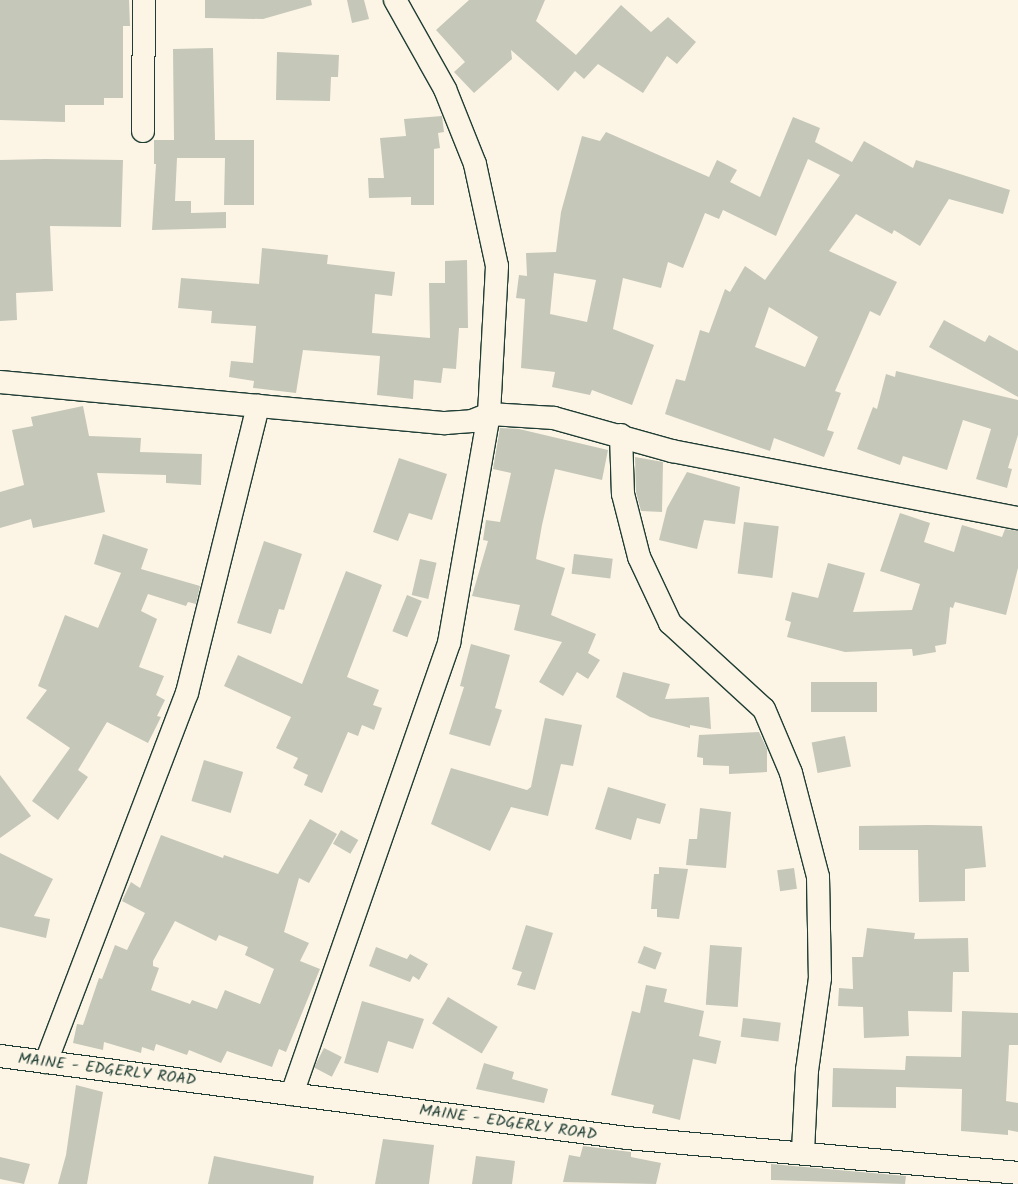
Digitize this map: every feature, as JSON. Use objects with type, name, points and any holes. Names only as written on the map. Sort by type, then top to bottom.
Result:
[{"type":"street","points":[[143,131],[144,0]]},
{"type":"street","points":[[292,1094],[449,643],[489,414],[497,266],[475,164],[445,89],[395,0]]},
{"type":"street","points":[[0,382],[445,423],[472,421],[489,414],[554,418],[622,435],[672,451],[1018,518]]},
{"type":"street","points":[[46,1062],[187,693],[258,406]]},
{"type":"street","points":[[622,435],[624,494],[640,557],[670,623],[764,709],[791,773],[818,877],[820,978],[807,1070],[803,1152]]},
{"type":"street","name":"MAINE - EDGERLY ROAD","points":[[0,1056],[627,1138],[803,1152],[1018,1173]]},
{"type":"building","points":[[0,0],[129,0],[130,26],[123,26],[123,98],[104,98],[104,105],[65,105],[65,122],[0,120]]},
{"type":"building","points":[[205,0],[311,0],[312,5],[263,19],[205,18]]},
{"type":"building","points":[[347,0],[364,0],[369,19],[352,23]]},
{"type":"building","points":[[469,0],[545,0],[536,21],[576,55],[621,5],[651,32],[668,17],[696,42],[677,64],[667,56],[643,93],[598,64],[584,79],[575,71],[558,91],[511,50],[512,59],[474,93],[454,72],[465,62],[436,30]]},
{"type":"building","points":[[213,48],[215,140],[254,140],[254,205],[224,205],[225,158],[177,158],[175,201],[191,201],[191,213],[226,212],[226,228],[152,230],[156,164],[154,164],[154,140],[174,140],[173,49]]},
{"type":"building","points":[[277,52],[339,55],[338,77],[331,77],[330,101],[276,100]]},
{"type":"building","points":[[442,116],[444,132],[438,133],[440,148],[434,149],[434,205],[411,205],[411,197],[369,198],[368,178],[384,178],[380,138],[406,136],[404,119]]},
{"type":"building","points":[[793,117],[820,128],[815,142],[852,162],[864,141],[913,168],[916,160],[1010,190],[1003,214],[949,199],[920,246],[894,230],[892,234],[856,214],[829,251],[897,282],[880,316],[870,311],[835,391],[841,393],[827,430],[834,432],[824,457],[774,438],[770,451],[665,414],[676,379],[685,381],[700,330],[709,333],[725,289],[730,292],[745,266],[765,280],[840,175],[808,159],[776,236],[723,210],[719,219],[705,213],[683,268],[668,262],[661,288],[623,278],[613,329],[654,345],[632,405],[592,390],[590,395],[552,387],[555,372],[521,368],[525,299],[516,298],[519,275],[527,276],[526,253],[556,252],[561,212],[582,136],[600,141],[606,132],[709,177],[717,160],[737,170],[730,182],[760,197]],"holes":[[[554,273],[596,280],[587,322],[550,314]],[[769,307],[818,337],[805,367],[755,347]]]},
{"type":"building","points":[[0,160],[123,160],[121,227],[50,226],[53,291],[16,293],[17,320],[0,321]]},
{"type":"building","points":[[262,248],[328,255],[327,264],[395,272],[392,296],[375,294],[372,333],[430,338],[429,283],[445,283],[445,261],[467,260],[468,328],[459,328],[456,369],[443,368],[441,383],[414,380],[413,399],[377,395],[380,356],[303,350],[296,393],[253,388],[254,381],[229,377],[231,361],[253,363],[256,326],[211,323],[212,311],[178,308],[181,278],[259,284]]},
{"type":"building","points":[[944,320],[985,342],[989,335],[1018,351],[1018,397],[929,347]]},
{"type":"building","points":[[896,371],[1018,400],[1018,435],[1008,468],[1012,469],[1007,488],[976,479],[991,429],[963,420],[947,470],[903,456],[900,465],[857,449],[873,407],[877,409],[886,374],[895,377]]},
{"type":"building","points":[[83,406],[89,436],[141,438],[140,452],[202,454],[201,485],[166,483],[166,475],[97,473],[105,512],[33,528],[31,519],[0,528],[0,492],[24,485],[12,430],[33,426],[31,417]]},
{"type":"building","points":[[500,428],[519,429],[608,450],[602,480],[555,469],[542,525],[536,559],[565,568],[551,615],[596,634],[588,653],[600,660],[588,679],[577,672],[563,696],[539,682],[562,642],[514,630],[520,605],[472,596],[488,541],[483,540],[486,520],[500,522],[511,473],[493,469]]},
{"type":"building","points":[[635,457],[663,462],[662,512],[641,511],[636,492]]},
{"type":"building","points":[[399,458],[447,474],[432,520],[409,513],[398,541],[373,532]]},
{"type":"building","points":[[687,472],[740,487],[735,524],[704,520],[697,549],[659,540],[667,508]]},
{"type":"building","points":[[900,513],[930,523],[924,542],[954,552],[962,525],[1002,537],[1005,529],[1018,531],[1018,568],[1006,615],[955,602],[953,608],[950,607],[946,644],[935,646],[936,652],[913,656],[912,649],[845,652],[787,637],[791,622],[785,620],[792,592],[818,598],[828,563],[865,573],[853,612],[912,610],[920,584],[880,571]]},
{"type":"building","points":[[744,522],[779,526],[772,578],[738,574]]},
{"type":"building","points":[[103,534],[148,549],[141,569],[200,586],[196,604],[188,602],[186,606],[148,594],[141,611],[157,619],[139,667],[164,676],[156,695],[165,700],[157,716],[161,717],[148,743],[107,722],[78,770],[88,777],[58,820],[32,801],[70,748],[26,718],[47,690],[38,686],[65,615],[98,628],[121,573],[94,564]]},
{"type":"building","points":[[264,541],[302,554],[284,610],[279,609],[271,634],[237,623]]},
{"type":"building","points":[[574,554],[613,559],[610,579],[572,574]]},
{"type":"building","points":[[420,559],[437,563],[428,599],[412,595]]},
{"type":"building","points":[[346,571],[382,585],[347,677],[379,690],[373,705],[382,708],[374,730],[362,725],[358,736],[348,732],[322,793],[304,785],[308,775],[293,768],[298,758],[276,748],[291,717],[224,686],[238,655],[302,684]]},
{"type":"building","points":[[407,595],[422,601],[407,637],[392,631]]},
{"type":"building","points":[[471,644],[510,655],[495,708],[502,710],[490,746],[449,734],[464,687],[460,686]]},
{"type":"building","points":[[623,672],[670,684],[665,699],[709,697],[711,729],[690,725],[690,728],[650,717],[616,697]]},
{"type":"building","points":[[811,682],[877,682],[877,712],[811,712]]},
{"type":"building","points":[[545,718],[582,725],[573,766],[561,764],[548,816],[511,807],[490,851],[431,824],[451,768],[527,790],[531,787]]},
{"type":"building","points":[[759,732],[767,749],[767,772],[729,774],[729,766],[703,765],[703,758],[697,757],[699,735]]},
{"type":"building","points":[[845,736],[851,766],[818,773],[812,742]]},
{"type":"building","points":[[204,760],[243,772],[231,813],[191,801]]},
{"type":"building","points":[[0,775],[31,816],[0,838]]},
{"type":"building","points":[[608,787],[666,804],[660,824],[637,818],[631,840],[595,829]]},
{"type":"building","points":[[700,808],[731,812],[726,868],[686,865],[689,839],[697,839]]},
{"type":"building","points":[[310,819],[337,834],[309,883],[299,878],[284,932],[309,943],[300,961],[320,969],[286,1052],[279,1049],[272,1067],[227,1051],[221,1063],[189,1050],[187,1055],[156,1044],[154,1051],[142,1047],[141,1053],[104,1042],[103,1050],[73,1043],[77,1024],[83,1025],[99,978],[102,979],[115,945],[127,950],[145,913],[122,901],[131,882],[140,888],[161,835],[223,858],[224,855],[278,874]],"holes":[[[175,921],[216,941],[219,935],[248,947],[245,955],[274,969],[260,1004],[225,990],[217,1009],[192,1000],[190,1004],[151,990],[159,968],[153,966],[153,961]]]},
{"type":"building","points":[[859,826],[982,826],[986,867],[965,869],[965,901],[919,902],[918,850],[859,850]]},
{"type":"building","points":[[341,830],[358,840],[350,854],[333,844]]},
{"type":"building","points":[[0,853],[53,879],[34,916],[50,919],[46,938],[0,927]]},
{"type":"building","points":[[659,867],[688,869],[679,919],[657,917],[657,909],[651,909],[654,874],[659,874]]},
{"type":"building","points":[[794,868],[797,889],[780,891],[777,870]]},
{"type":"building","points":[[526,925],[553,933],[535,990],[517,985],[522,972],[512,969]]},
{"type":"building","points":[[867,928],[915,933],[914,939],[968,938],[969,972],[953,972],[952,1012],[908,1011],[909,1036],[864,1038],[863,1007],[838,1006],[839,988],[853,989],[852,957],[863,957]]},
{"type":"building","points":[[710,945],[742,947],[738,1007],[706,1005]]},
{"type":"building","points":[[644,946],[662,953],[655,970],[638,963]]},
{"type":"building","points":[[376,947],[407,959],[410,954],[428,964],[419,980],[413,976],[410,982],[369,966]]},
{"type":"building","points":[[646,985],[667,989],[664,1002],[704,1011],[699,1036],[721,1041],[716,1064],[693,1059],[680,1120],[652,1113],[654,1105],[611,1095],[632,1011],[640,1013]]},
{"type":"building","points":[[448,997],[498,1027],[482,1053],[432,1024]]},
{"type":"building","points":[[362,1001],[424,1019],[413,1049],[388,1041],[378,1073],[344,1063]]},
{"type":"building","points":[[962,1011],[1018,1013],[1018,1045],[1009,1045],[1006,1101],[1018,1103],[1018,1132],[1008,1130],[1008,1135],[961,1131],[962,1089],[896,1087],[896,1108],[832,1107],[833,1068],[905,1070],[906,1056],[961,1057]]},
{"type":"building","points":[[743,1018],[781,1023],[778,1041],[741,1037]]},
{"type":"building","points":[[324,1048],[342,1057],[332,1077],[314,1068]]},
{"type":"building","points":[[484,1063],[514,1072],[512,1079],[548,1089],[544,1103],[476,1089]]},
{"type":"building","points":[[76,1085],[103,1092],[87,1184],[58,1184],[66,1155]]},
{"type":"building","points":[[383,1139],[434,1145],[429,1184],[375,1184]]},
{"type":"building","points":[[583,1146],[631,1152],[631,1157],[661,1163],[656,1184],[563,1182],[569,1155],[580,1157]]},
{"type":"building","points":[[214,1156],[314,1176],[313,1184],[208,1184]]},
{"type":"building","points":[[476,1156],[515,1161],[512,1184],[472,1184]]},
{"type":"building","points":[[0,1157],[30,1164],[24,1184],[0,1179]]},
{"type":"building","points":[[771,1164],[906,1176],[905,1184],[771,1180]]}]
